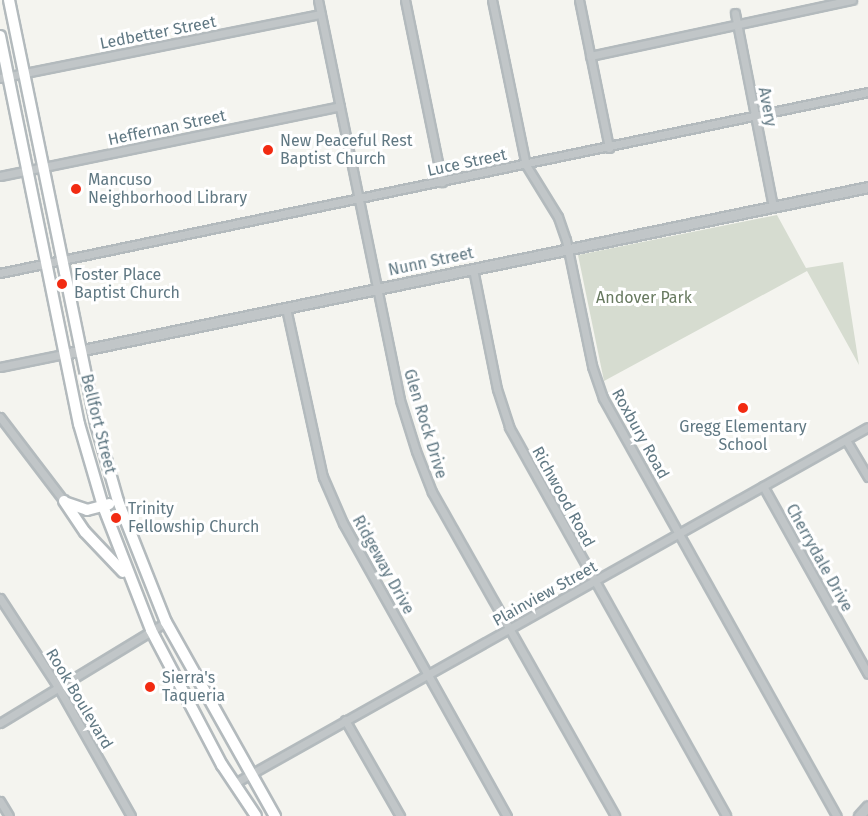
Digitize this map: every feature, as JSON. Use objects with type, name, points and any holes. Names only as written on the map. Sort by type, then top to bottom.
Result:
[{"type":"main road","name":"Bellfort Street","points":[[9,0],[45,167],[80,350],[118,501],[166,622],[249,775],[275,816]]},
{"type":"main road","name":"Bellfort Street","points":[[0,36],[4,78],[27,170],[79,424],[103,506],[151,630],[235,783],[256,816]]},
{"type":"main road","points":[[64,501],[87,510],[118,501]]},
{"type":"main road","points":[[64,501],[78,522],[132,583]]},
{"type":"main road","points":[[78,522],[87,510]]},
{"type":"street","name":"Glen Rock Drive","points":[[318,0],[400,400],[416,451],[432,492],[615,816]]},
{"type":"street","points":[[405,0],[442,182]]},
{"type":"street","name":"Roxbury Road","points":[[492,0],[526,165],[558,217],[592,366],[603,398],[837,816]]},
{"type":"street","points":[[579,0],[609,148]]},
{"type":"street","points":[[590,56],[852,0]]},
{"type":"street","name":"Avery","points":[[735,13],[773,207]]},
{"type":"street","name":"Ledbetter Street","points":[[4,78],[321,14]]},
{"type":"street","name":"Luce Street","points":[[0,273],[609,148],[868,92]]},
{"type":"street","name":"Heffernan Street","points":[[0,176],[340,106]]},
{"type":"street","name":"Nunn Street","points":[[0,367],[868,187]]},
{"type":"street","name":"Richwood Road","points":[[473,269],[497,389],[509,427],[726,816]]},
{"type":"street","name":"Ridgeway Drive","points":[[286,308],[323,477],[343,522],[507,816]]},
{"type":"street","points":[[0,417],[64,501]]},
{"type":"street","name":"Plainview Street","points":[[235,783],[868,427]]},
{"type":"street","points":[[846,440],[868,477]]},
{"type":"street","name":"Cherrydale Drive","points":[[763,486],[868,674]]},
{"type":"street","name":"Rook Boulevard","points":[[0,598],[58,687],[131,816]]},
{"type":"street","points":[[0,723],[166,622]]},
{"type":"street","points":[[345,720],[400,816]]},
{"type":"street","points":[[0,801],[9,816]]},
{"type":"street","points":[[859,816],[868,806]]},
{"type":"green space","name":"Andover Park","points":[[777,215],[806,268],[843,262],[859,365],[807,271],[604,381],[578,255]]},
{"type":"place","name":"New Peaceful Rest Baptist Church","points":[[268,150]]},
{"type":"place","name":"Mancuso Neighborhood Library","points":[[76,189]]},
{"type":"place","name":"Foster Place Baptist Church","points":[[62,284]]},
{"type":"place","name":"Gregg Elementary School","points":[[743,408]]},
{"type":"place","name":"Trinity Fellowship Church","points":[[116,518]]},
{"type":"place","name":"Sierra's Taqueria","points":[[150,687]]}]
